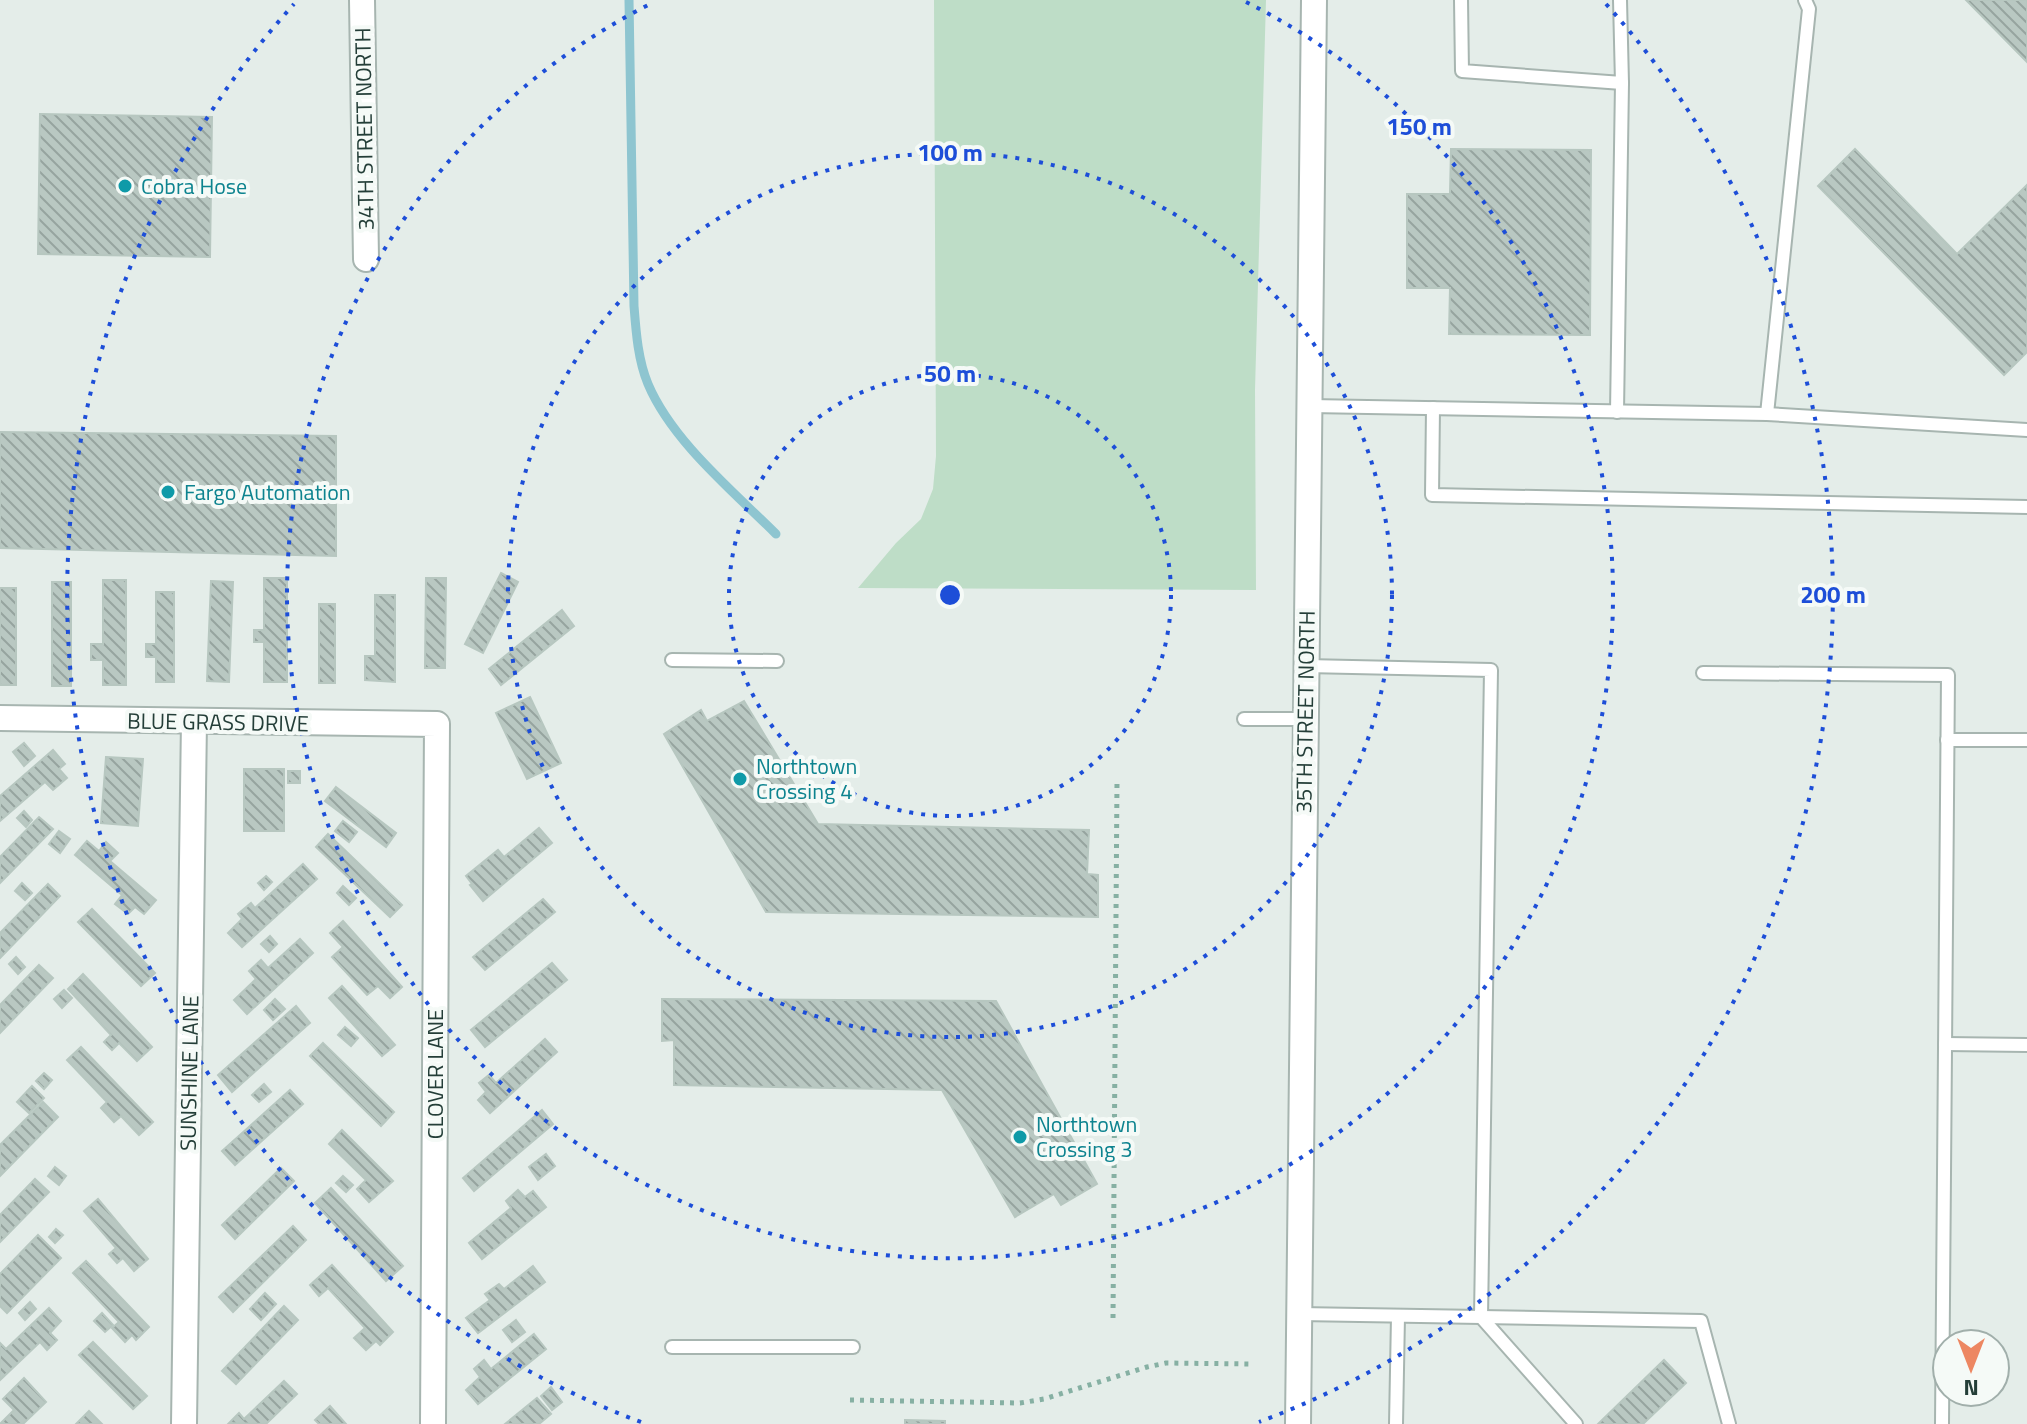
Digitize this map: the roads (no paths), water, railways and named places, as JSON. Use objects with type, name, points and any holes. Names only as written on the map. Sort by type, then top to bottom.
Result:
[{"type":"street","name":"34TH STREET NORTH","points":[[362,0],[366,259]]},
{"type":"street","name":"35TH STREET NORTH","points":[[1298,1424],[1314,0]]},
{"type":"street","name":"BLUE GRASS DRIVE","points":[[0,718],[437,724]]},
{"type":"street","name":"SUNSHINE LANE","points":[[184,1424],[194,721]]},
{"type":"street","name":"CLOVER LANE","points":[[433,1424],[437,724]]},
{"type":"lane","points":[[1461,0],[1462,71],[1622,83]]},
{"type":"lane","points":[[1617,412],[1622,83],[1620,0]]},
{"type":"lane","points":[[1767,414],[1809,9],[1805,0]]},
{"type":"lane","points":[[1310,406],[1767,414],[2027,430]]},
{"type":"lane","points":[[1433,408],[1432,495],[2027,507]]},
{"type":"lane","points":[[672,660],[777,661]]},
{"type":"lane","points":[[1306,666],[1491,670],[1481,1317],[1576,1424]]},
{"type":"lane","points":[[1703,673],[1948,675],[1942,1424]]},
{"type":"lane","points":[[1244,719],[1305,719]]},
{"type":"lane","points":[[1947,740],[2027,740]]},
{"type":"lane","points":[[1945,1044],[2027,1045]]},
{"type":"lane","points":[[1299,1314],[1701,1321],[1729,1424]]},
{"type":"lane","points":[[1398,1316],[1398,1422]]},
{"type":"lane","points":[[672,1347],[853,1347]]},
{"type":"waterway","points":[[629,0],[634,306],[642,365],[648,384],[672,425],[723,483],[776,534]]},
{"type":"place","name":"Cobra Hose","points":[[125,186]]},
{"type":"place","name":"Fargo Automation","points":[[168,492]]},
{"type":"place","name":"Northtown Crossing 4","points":[[740,779]]},
{"type":"place","name":"Northtown Crossing 3","points":[[1020,1137]]}]
